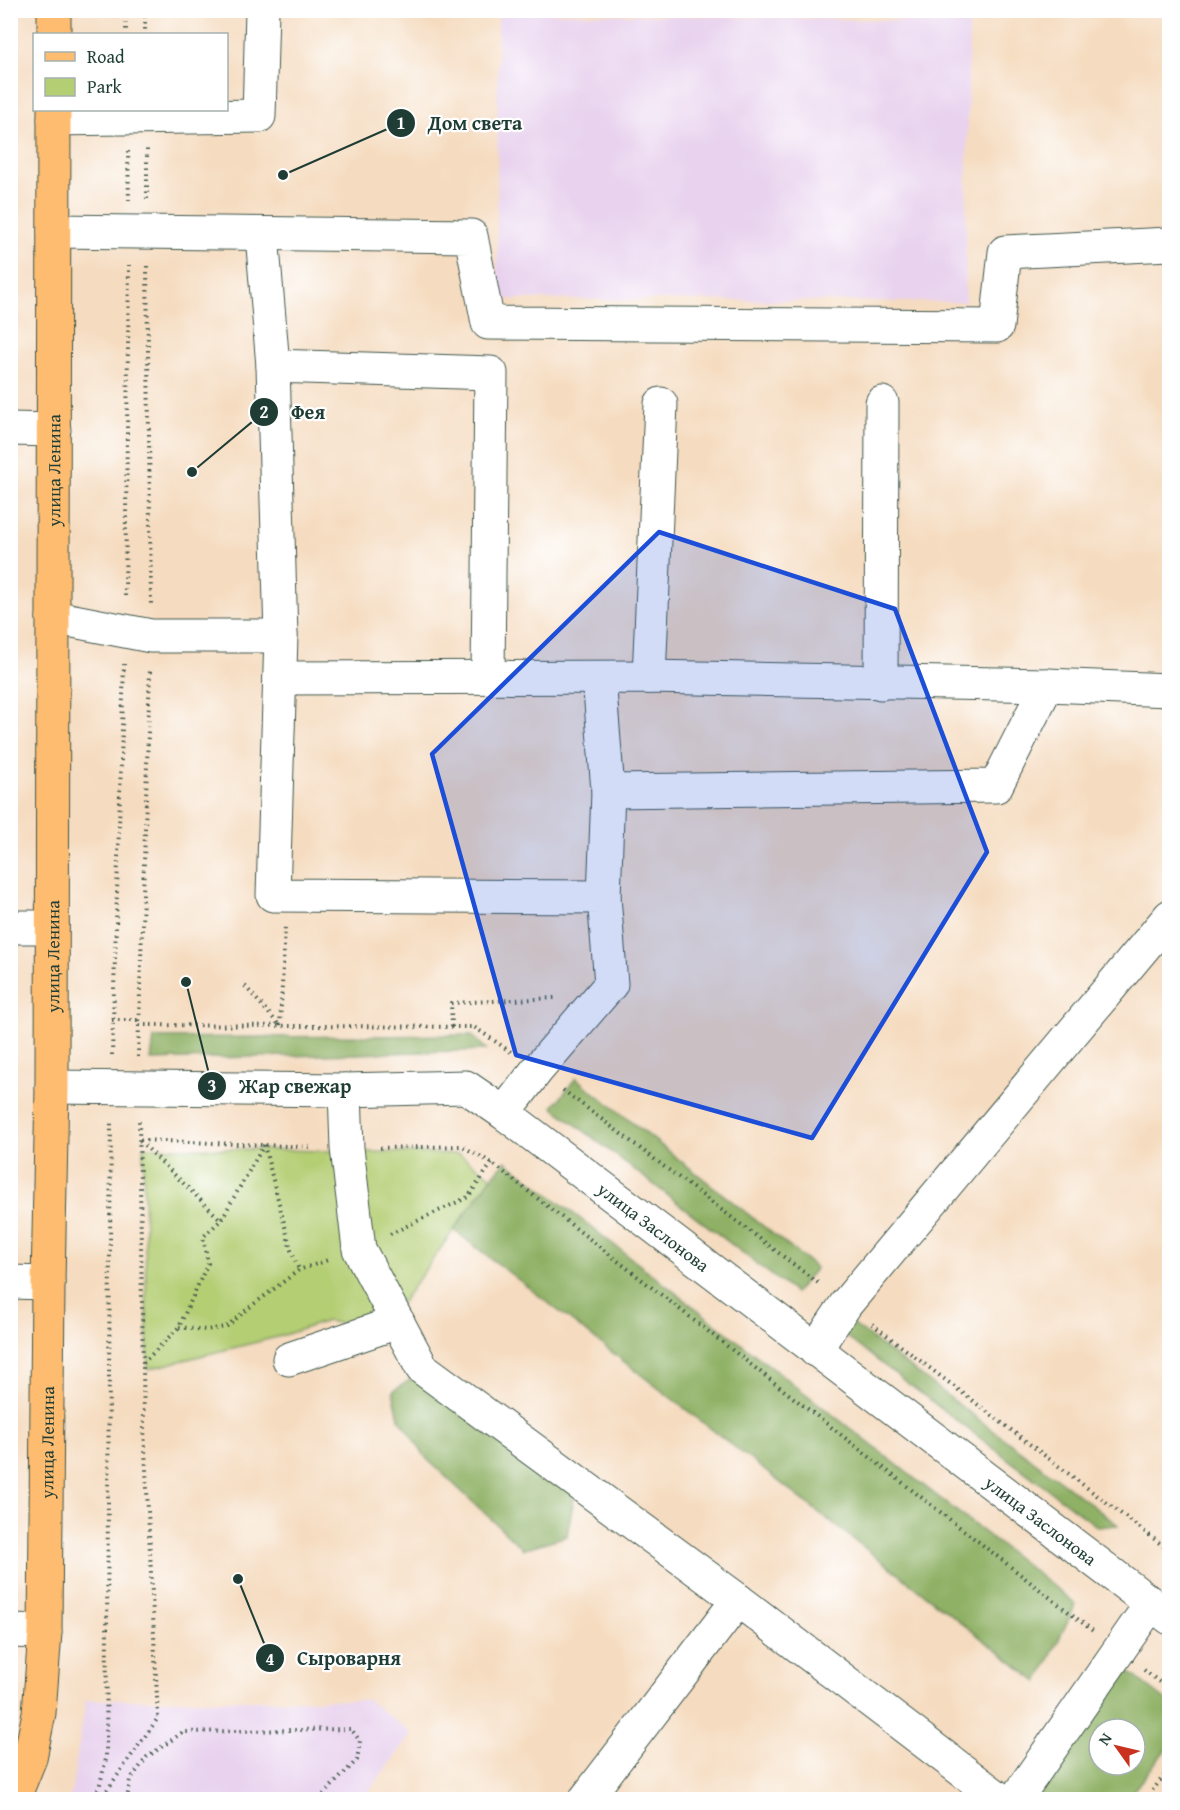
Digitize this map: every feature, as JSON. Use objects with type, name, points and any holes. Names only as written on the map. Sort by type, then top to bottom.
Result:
[{"type":"main road","points":[[54,10],[54,33]]},
{"type":"main road","name":"улица Ленина","points":[[13,1800],[30,1758],[37,1725],[45,1632],[52,1087],[54,114]]},
{"type":"street","points":[[54,114],[128,118],[259,116],[262,10]]},
{"type":"street","points":[[54,231],[471,236],[488,323],[997,326],[1005,252],[1170,244]]},
{"type":"street","points":[[262,235],[273,366],[281,636],[273,895],[604,897]]},
{"type":"street","points":[[273,366],[491,372],[488,677]]},
{"type":"street","points":[[881,683],[882,403]]},
{"type":"street","points":[[649,677],[661,404]]},
{"type":"street","points":[[10,429],[54,430]]},
{"type":"street","points":[[53,617],[151,636],[281,636]]},
{"type":"street","points":[[280,678],[649,677],[1047,685],[1170,690]]},
{"type":"street","points":[[504,1113],[537,1070],[611,984],[604,897],[608,791],[599,678]]},
{"type":"street","points":[[608,791],[996,786],[1047,685]]},
{"type":"street","points":[[815,1350],[846,1304],[1170,916]]},
{"type":"street","points":[[10,927],[52,927]]},
{"type":"street","name":"улица Заслонова","points":[[52,1087],[345,1090],[466,1087],[504,1113],[1160,1611]]},
{"type":"street","points":[[345,1090],[347,1148],[359,1249],[422,1368],[738,1600],[1001,1800]]},
{"type":"street","points":[[10,1282],[48,1283]]},
{"type":"street","points":[[289,1359],[398,1322]]},
{"type":"street","points":[[585,1800],[738,1600]]},
{"type":"street","points":[[1015,1800],[1119,1650],[1160,1611]]},
{"type":"street","points":[[10,1631],[45,1632]]},
{"type":"path","points":[[126,10],[126,33]]},
{"type":"path","points":[[145,10],[145,33]]},
{"type":"path","points":[[91,1800],[99,1788],[106,1759],[111,1088],[125,631],[128,118]]},
{"type":"path","points":[[245,986],[280,1026],[285,911],[296,895]]},
{"type":"path","points":[[452,1027],[451,1003],[600,997]]},
{"type":"path","points":[[112,1020],[140,1020]]},
{"type":"path","points":[[140,1140],[347,1148],[462,1146],[492,1163],[1170,1690]]},
{"type":"path","points":[[140,1140],[221,1220]]},
{"type":"path","points":[[100,1800],[159,1718],[144,1428],[140,1140]]},
{"type":"path","points":[[143,1364],[178,1327],[208,1263],[203,1237],[221,1220],[264,1145]]},
{"type":"path","points":[[264,1145],[291,1250],[299,1270]]},
{"type":"path","points":[[178,1327],[206,1330],[226,1328],[299,1270],[359,1249],[468,1197],[492,1163]]},
{"type":"path","points":[[128,1800],[130,1780],[147,1757],[183,1732],[351,1729],[360,1741],[357,1760],[324,1794],[315,1800]]},
{"type":"path","points":[[1145,1800],[1170,1768]]},
{"type":"highlighted area","points":[[659,532],[895,609],[987,852],[812,1138],[516,1055],[432,754]]},
{"type":"shaded area","points":[[498,12],[969,22],[965,302],[497,299]]},
{"type":"shaded area","points":[[86,1700],[368,1700],[412,1734],[363,1799],[67,1799],[71,1794]]},
{"type":"green space","points":[[472,1035],[487,1050],[151,1060],[154,1038]]},
{"type":"green space","points":[[576,1078],[816,1268],[795,1293],[553,1107]]},
{"type":"green space","points":[[143,1147],[459,1154],[492,1177],[381,1331],[327,1321],[281,1336],[148,1369]]},
{"type":"green space","points":[[506,1161],[1076,1604],[1038,1682],[454,1230]]},
{"type":"green space","points":[[850,1322],[1118,1525],[1098,1527],[845,1336]]},
{"type":"green space","points":[[416,1376],[575,1492],[567,1536],[523,1549],[427,1459],[399,1418],[393,1391]]},
{"type":"green space","points":[[1128,1671],[1169,1703],[1169,1745],[1147,1773],[1147,1717],[1094,1717]]},
{"type":"green space","points":[[1087,1726],[1087,1777],[1144,1777],[1127,1799],[1035,1800],[1033,1798]]},
{"type":"place","name":"Дом света","points":[[283,175]]},
{"type":"place","name":"Фея","points":[[192,472]]},
{"type":"place","name":"Жар свежар","points":[[186,982]]},
{"type":"place","name":"Сыроварня","points":[[238,1579]]}]
